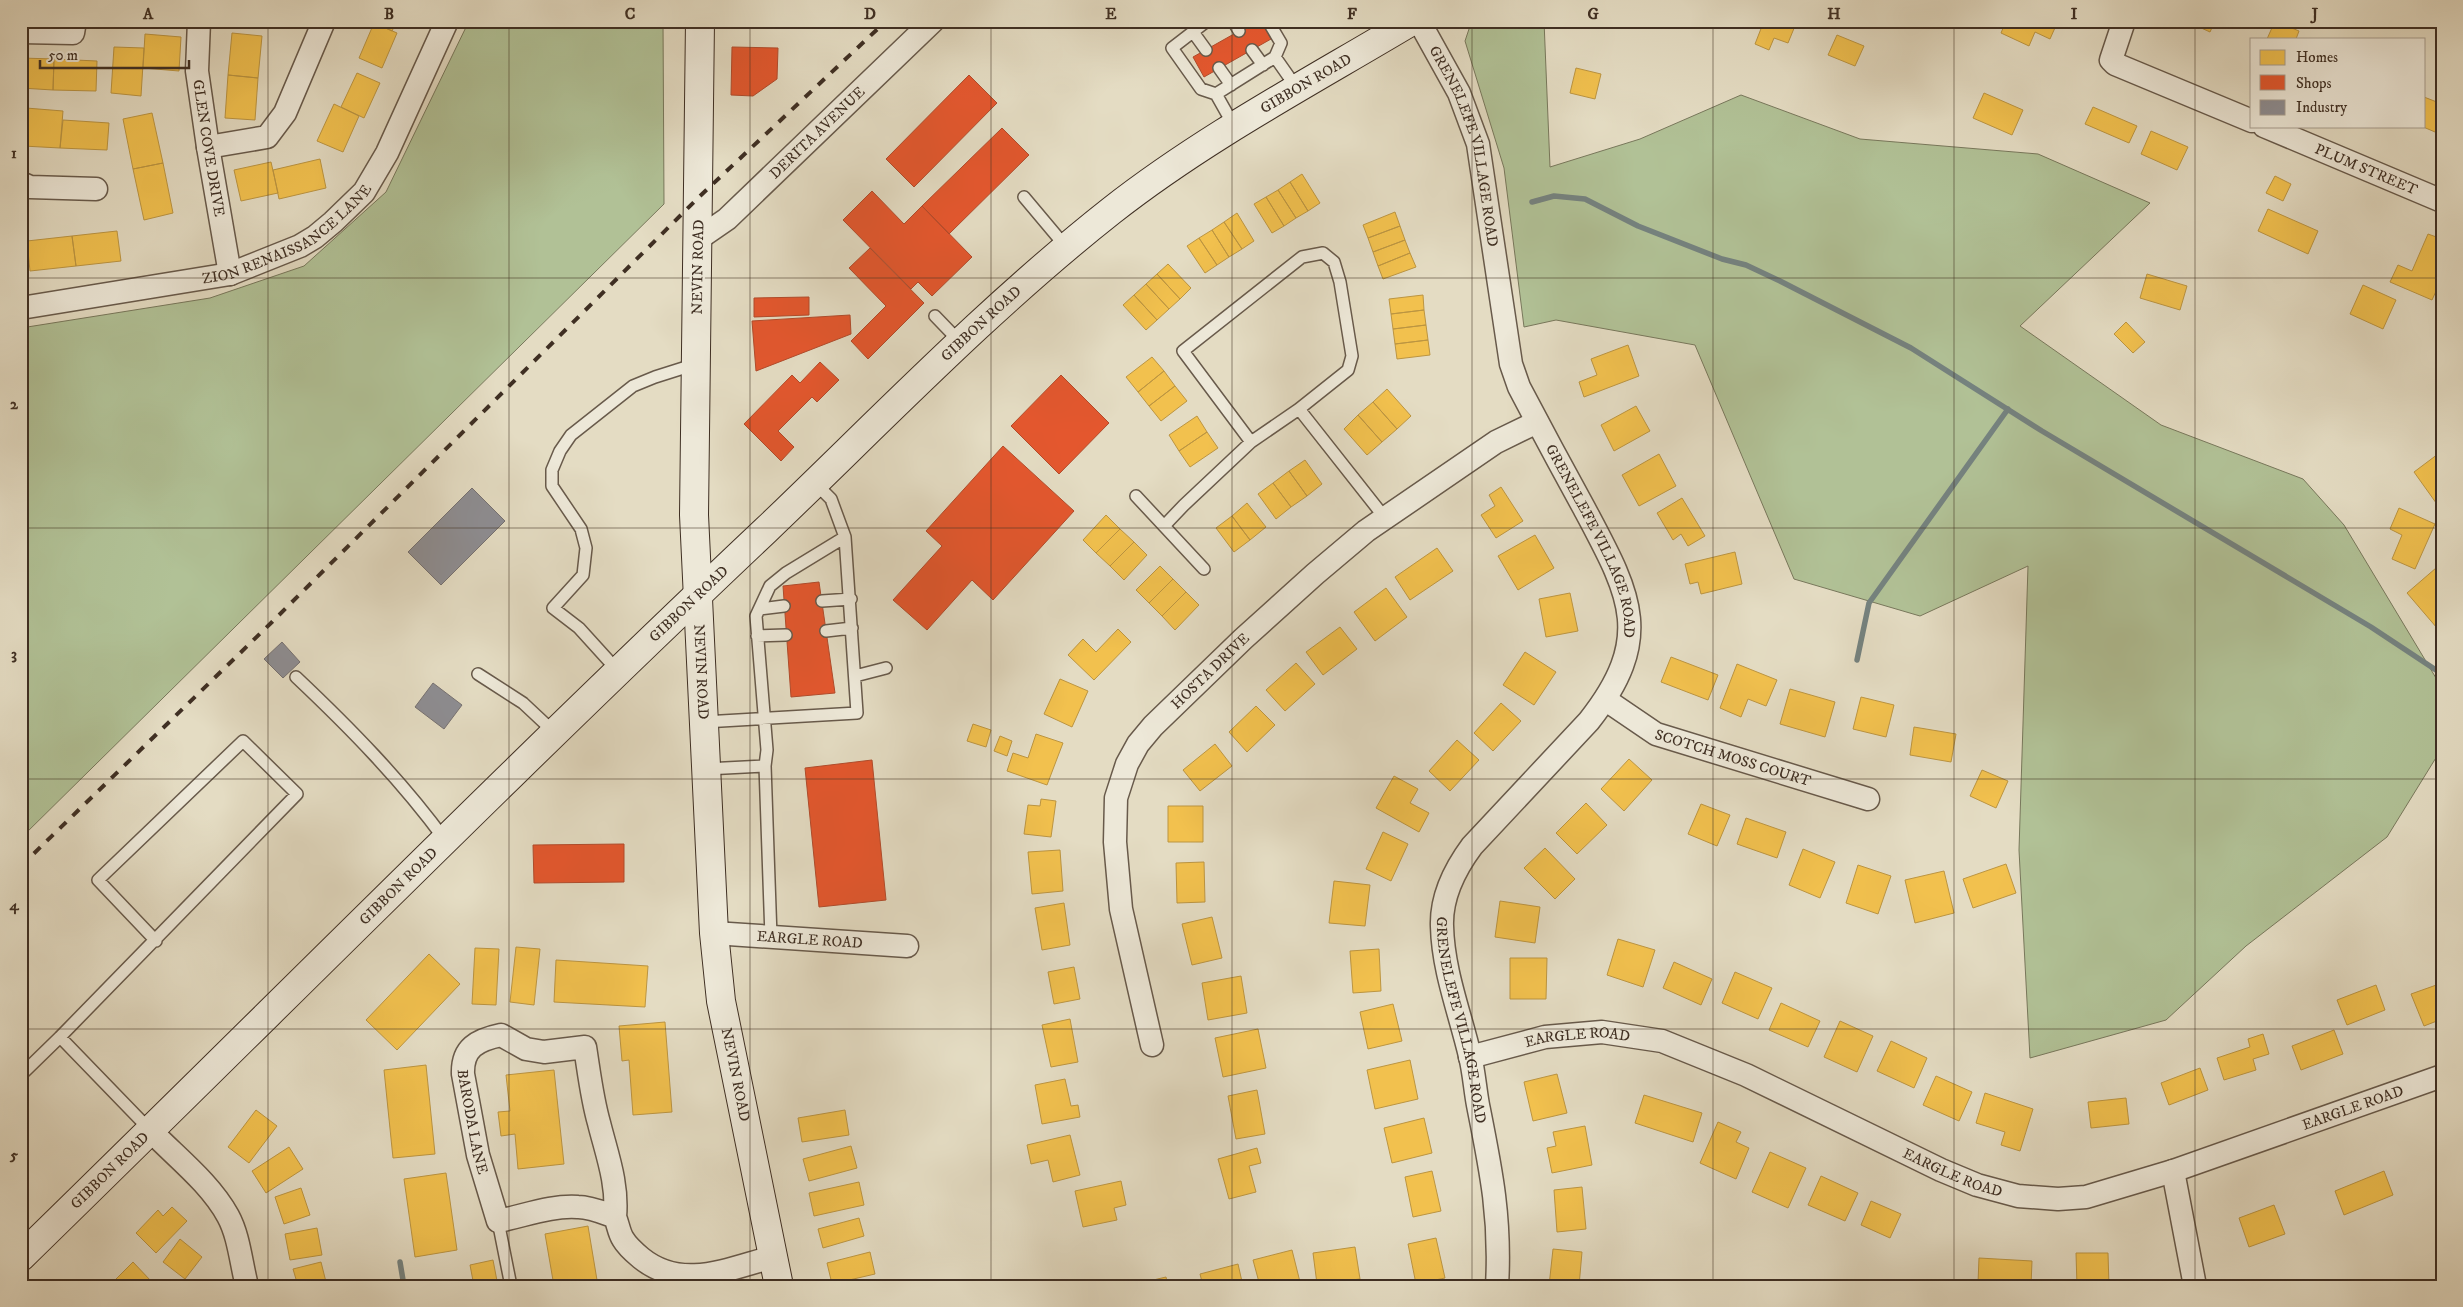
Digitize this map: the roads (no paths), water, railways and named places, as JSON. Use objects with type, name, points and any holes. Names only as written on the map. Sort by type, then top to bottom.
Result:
[{"type":"main road","name":"NEVIN ROAD","points":[[700,21],[694,515],[714,933],[720,997],[779,1286]]},
{"type":"main road","name":"GIBBON ROAD","points":[[21,1257],[618,671],[1021,286],[1158,176],[1296,88],[1412,21]]},
{"type":"street","points":[[21,32],[72,33],[76,21]]},
{"type":"street","name":"GLEN COVE DRIVE","points":[[199,21],[197,71],[230,274]]},
{"type":"street","points":[[208,147],[267,137],[284,113],[324,21]]},
{"type":"street","name":"ZION RENAISSANCE LANE","points":[[21,308],[230,274],[300,246],[333,222],[364,192],[387,153],[447,21]]},
{"type":"street","name":"DERITA AVENUE","points":[[698,239],[727,219],[933,21]]},
{"type":"street","name":"GRENELEFE VILLAGE ROAD","points":[[1419,21],[1459,93],[1478,144],[1511,364],[1519,387],[1537,422],[1614,564],[1626,597],[1629,627],[1625,660],[1614,687],[1606,700],[1589,721],[1460,861],[1449,886],[1443,909],[1442,926],[1446,965],[1470,1057],[1493,1177],[1500,1246],[1497,1286]]},
{"type":"street","points":[[2124,21],[2112,53],[2112,60],[2115,64],[2250,120]]},
{"type":"street","name":"PLUM STREET","points":[[2269,128],[2442,201]]},
{"type":"street","points":[[21,183],[30,188],[96,189]]},
{"type":"street","name":"HOSTA DRIVE","points":[[1152,1045],[1121,909],[1115,815],[1116,798],[1126,764],[1153,726],[1243,639],[1315,574],[1385,518],[1496,442],[1537,422]]},
{"type":"street","name":"SCOTCH MOSS COURT","points":[[1606,700],[1656,734],[1868,799]]},
{"type":"street","name":"EARGLE ROAD","points":[[714,933],[907,946]]},
{"type":"street","name":"EARGLE ROAD","points":[[1470,1057],[1545,1037],[1602,1032],[1662,1041],[1746,1075],[1941,1170],[1977,1185],[2018,1196],[2058,1200],[2086,1197],[2173,1171],[2442,1076]]},
{"type":"street","name":"BARODA LANE","points":[[498,1221],[478,1155],[462,1062],[466,1052],[478,1043],[501,1035],[526,1049],[544,1052],[585,1048],[598,1122],[614,1176],[617,1198],[616,1217],[623,1239],[635,1254],[650,1266],[667,1274],[682,1277],[696,1276],[773,1257]]},
{"type":"street","points":[[151,1130],[209,1191],[228,1216],[238,1247],[246,1286]]},
{"type":"street","points":[[2173,1171],[2195,1286]]},
{"type":"street","points":[[498,1221],[559,1207],[580,1207],[616,1217]]},
{"type":"lane","points":[[1207,21],[1172,48],[1201,89],[1216,94],[1234,126]]},
{"type":"lane","points":[[1233,21],[1239,31]]},
{"type":"lane","points":[[1216,94],[1275,57],[1282,43],[1268,21]]},
{"type":"lane","points":[[1193,32],[1206,50]]},
{"type":"lane","points":[[1252,50],[1263,65]]},
{"type":"lane","points":[[1275,57],[1296,88]]},
{"type":"lane","points":[[1219,68],[1231,85]]},
{"type":"lane","points":[[1024,197],[1066,248]]},
{"type":"lane","points":[[1164,526],[1251,442],[1299,409],[1348,370],[1352,356],[1340,282],[1334,262],[1323,253],[1302,257],[1183,351],[1251,442]]},
{"type":"lane","points":[[935,316],[961,343]]},
{"type":"lane","points":[[618,671],[579,628],[553,608],[583,575],[586,548],[580,528],[552,486],[552,470],[570,435],[633,386],[654,377],[696,364]]},
{"type":"lane","points":[[1299,409],[1385,518]]},
{"type":"lane","points":[[704,722],[857,713],[851,599],[845,537],[831,499],[815,483]]},
{"type":"lane","points":[[1136,496],[1204,569]]},
{"type":"lane","points":[[771,936],[765,766],[767,750],[756,616],[770,586],[786,573],[845,537]]},
{"type":"lane","points":[[822,601],[851,599]]},
{"type":"lane","points":[[760,609],[784,606]]},
{"type":"lane","points":[[826,631],[852,628]]},
{"type":"lane","points":[[757,636],[786,634]]},
{"type":"lane","points":[[855,676],[886,668]]},
{"type":"lane","points":[[478,674],[523,703],[556,733]]},
{"type":"lane","points":[[296,677],[360,738],[418,803],[446,841]]},
{"type":"lane","points":[[21,1075],[156,941],[297,794],[243,740],[98,880],[156,941]]},
{"type":"lane","points":[[706,769],[765,766]]},
{"type":"lane","points":[[60,1037],[151,1130]]},
{"type":"lane","points":[[498,1221],[511,1286]]},
{"type":"waterway","points":[[1532,202],[1554,196],[1585,199],[1638,226],[1722,259],[1746,265],[1911,348],[2042,431],[2371,627],[2442,674]]},
{"type":"waterway","points":[[1857,660],[1869,603],[2008,409]]},
{"type":"waterway","points":[[400,1262],[404,1286]]},
{"type":"railway","points":[[21,866],[272,622],[699,197],[886,21]]}]
